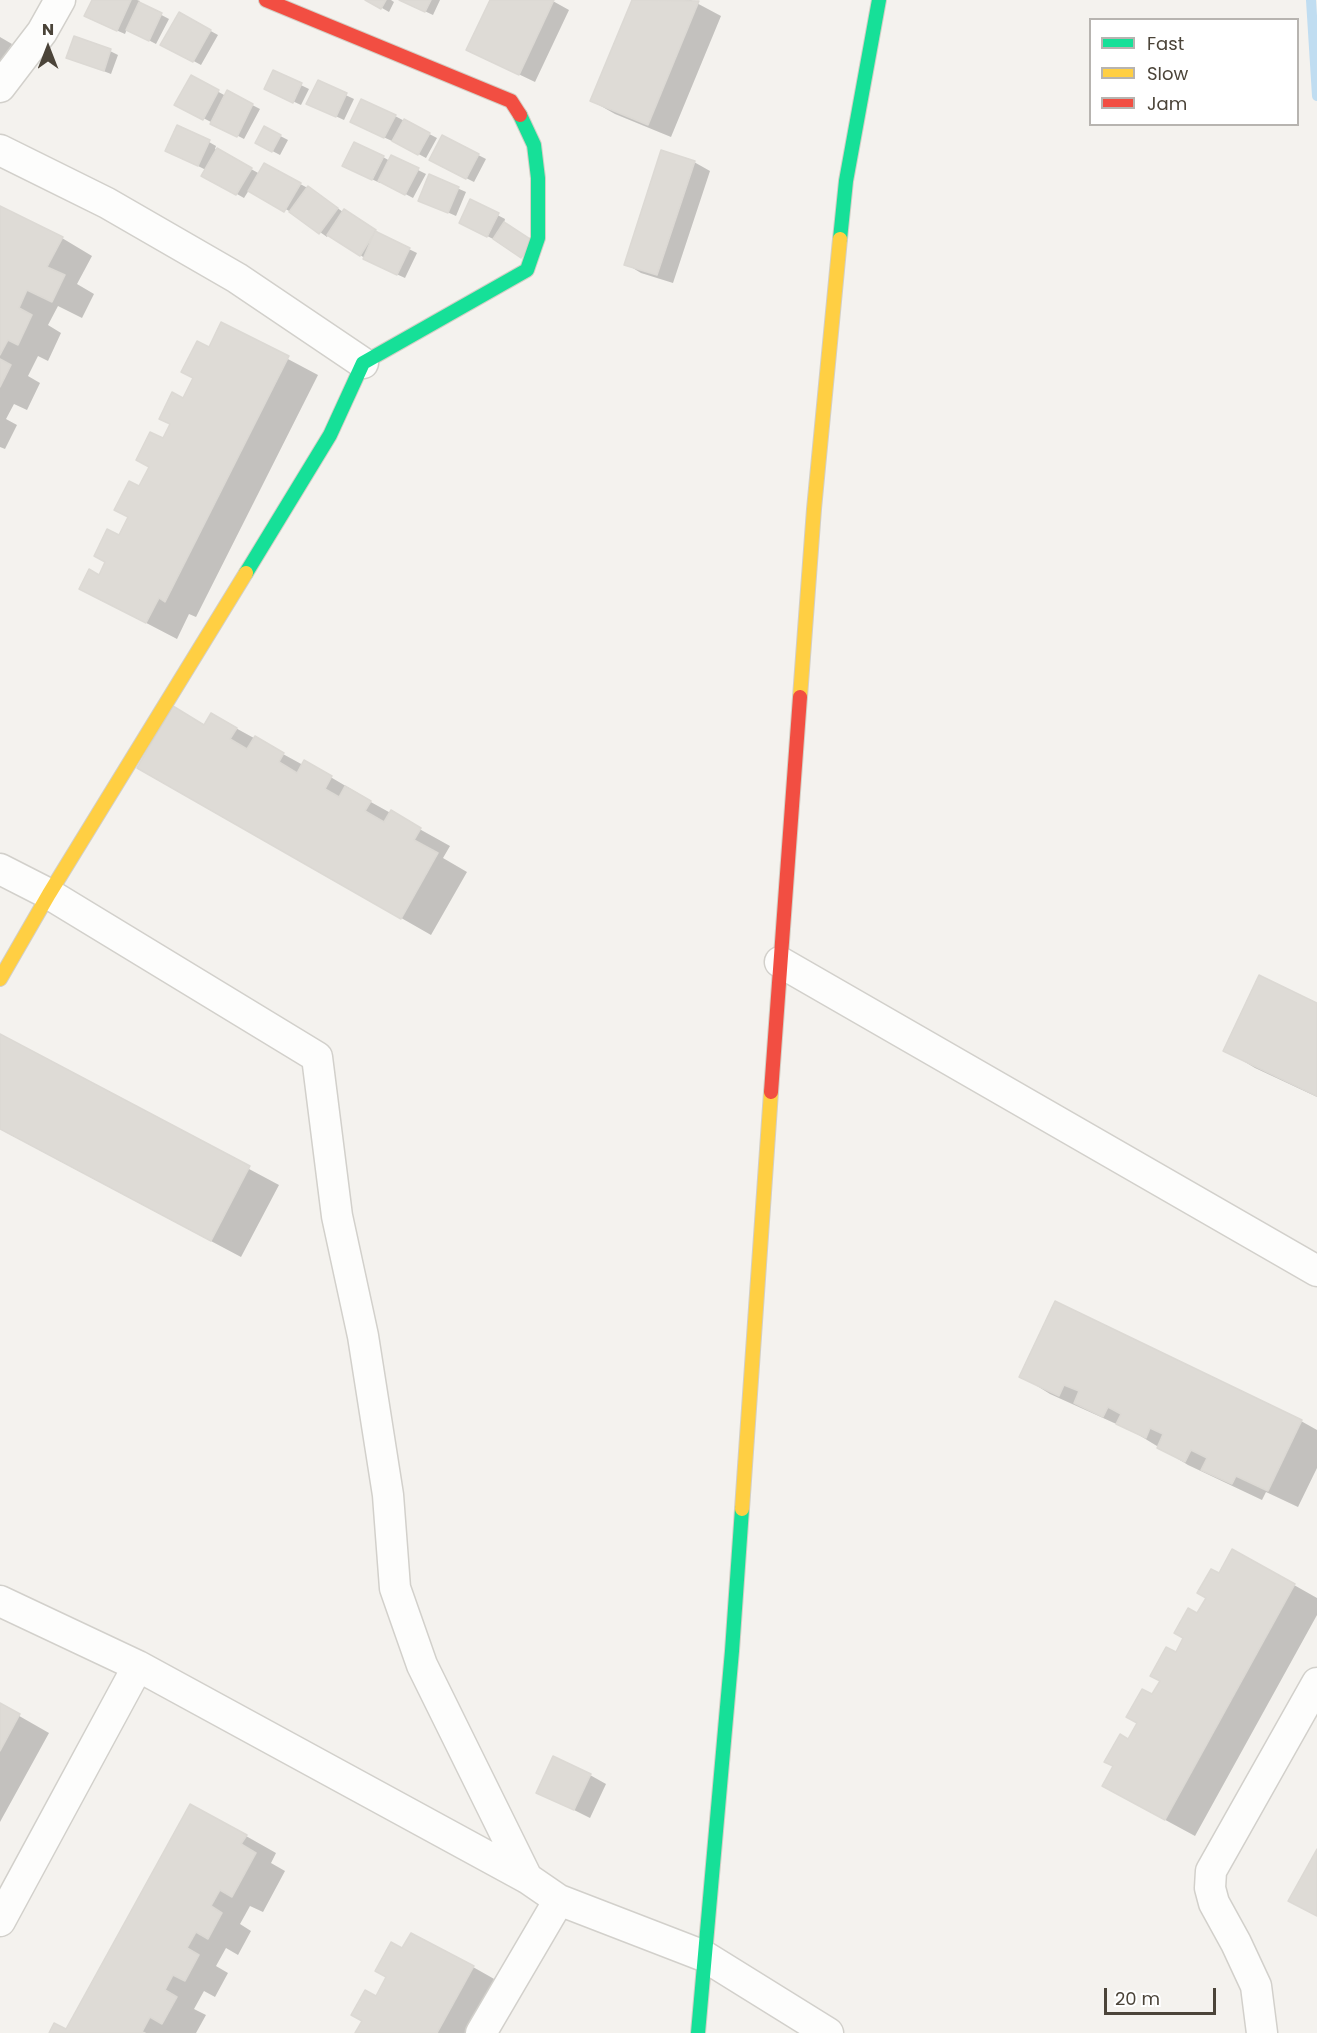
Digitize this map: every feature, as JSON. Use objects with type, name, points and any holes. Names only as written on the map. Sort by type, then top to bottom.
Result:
[{"type":"street","points":[[0,87],[42,32],[60,0]]},
{"type":"street","points":[[0,979],[49,894],[330,435],[363,363],[527,270],[538,238],[538,178],[534,145],[524,121],[511,101],[266,0]]},
{"type":"street","points":[[698,2033],[732,1651],[814,508],[846,181],[879,0]]},
{"type":"street","points":[[0,150],[107,203],[237,278],[363,363]]},
{"type":"street","points":[[0,869],[49,894],[317,1057],[337,1216],[363,1336],[388,1495],[395,1588],[422,1665],[527,1878]]},
{"type":"street","points":[[780,962],[1317,1271]]},
{"type":"street","points":[[0,1601],[138,1666],[527,1878],[559,1900],[704,1956],[828,2033]]},
{"type":"street","points":[[0,1921],[138,1666]]},
{"type":"street","points":[[1262,2033],[1256,1986],[1214,1903],[1210,1888],[1211,1870],[1317,1683]]},
{"type":"street","points":[[481,2033],[559,1900]]},
{"type":"building","points":[[92,0],[131,0],[117,31],[84,16]]},
{"type":"building","points":[[365,0],[386,0],[381,9]]},
{"type":"building","points":[[399,0],[431,0],[425,12]]},
{"type":"building","points":[[490,0],[554,0],[519,75],[466,50]]},
{"type":"building","points":[[632,0],[699,1],[648,125],[590,101]]},
{"type":"building","points":[[139,2],[162,13],[149,41],[126,30]]},
{"type":"building","points":[[179,12],[211,30],[193,62],[160,45]]},
{"type":"building","points":[[74,36],[111,49],[104,71],[66,58]]},
{"type":"building","points":[[273,70],[302,83],[293,103],[264,89]]},
{"type":"building","points":[[191,75],[219,90],[203,120],[174,105]]},
{"type":"building","points":[[318,80],[347,93],[336,117],[306,104]]},
{"type":"building","points":[[227,90],[253,104],[237,137],[210,124]]},
{"type":"building","points":[[361,99],[396,115],[384,138],[350,122]]},
{"type":"building","points":[[404,119],[430,133],[418,155],[392,141]]},
{"type":"building","points":[[177,125],[210,140],[198,166],[165,151]]},
{"type":"building","points":[[264,126],[281,135],[272,152],[255,143]]},
{"type":"building","points":[[442,135],[479,154],[466,179],[429,160]]},
{"type":"building","points":[[354,142],[384,156],[372,180],[342,166]]},
{"type":"building","points":[[217,148],[252,168],[236,195],[201,176]]},
{"type":"building","points":[[661,150],[695,161],[657,275],[624,265]]},
{"type":"building","points":[[391,155],[419,168],[405,195],[378,181]]},
{"type":"building","points":[[264,163],[301,183],[284,212],[248,191]]},
{"type":"building","points":[[429,174],[459,187],[448,213],[418,201]]},
{"type":"building","points":[[308,186],[338,208],[319,234],[289,212]]},
{"type":"building","points":[[470,199],[499,213],[487,237],[459,223]]},
{"type":"building","points":[[0,206],[63,237],[47,267],[65,275],[52,302],[27,290],[19,308],[32,315],[18,345],[8,340],[0,355]]},
{"type":"building","points":[[344,209],[376,230],[360,256],[327,235]]},
{"type":"building","points":[[504,222],[533,241],[521,258],[493,239]]},
{"type":"building","points":[[375,231],[410,248],[397,275],[363,259]]},
{"type":"building","points":[[221,322],[289,356],[165,602],[159,598],[146,623],[79,589],[89,569],[99,575],[105,562],[94,556],[107,529],[119,535],[128,517],[114,510],[129,481],[139,486],[149,467],[136,460],[150,432],[163,438],[170,424],[159,419],[172,392],[183,398],[193,378],[181,372],[197,341],[209,347]]},
{"type":"building","points":[[0,359],[11,365],[0,387]]},
{"type":"building","points":[[173,706],[204,725],[211,713],[237,728],[230,739],[247,749],[255,736],[284,753],[279,762],[297,773],[304,760],[332,776],[325,789],[339,797],[345,786],[371,801],[365,811],[384,822],[391,810],[421,828],[414,840],[438,853],[401,919],[137,768]]},
{"type":"building","points":[[1259,975],[1317,1003],[1317,1096],[1223,1051]]},
{"type":"building","points":[[0,1034],[250,1166],[211,1241],[0,1129]]},
{"type":"building","points":[[1055,1301],[1302,1420],[1268,1491],[1236,1476],[1232,1484],[1201,1470],[1207,1458],[1191,1450],[1185,1462],[1157,1448],[1163,1434],[1150,1428],[1146,1438],[1116,1424],[1121,1414],[1108,1407],[1103,1417],[1074,1403],[1079,1391],[1064,1385],[1059,1396],[1019,1377]]},
{"type":"building","points":[[1232,1549],[1295,1584],[1165,1820],[1102,1786],[1113,1766],[1104,1762],[1120,1734],[1128,1739],[1137,1723],[1126,1717],[1142,1689],[1152,1694],[1160,1681],[1150,1676],[1166,1647],[1176,1652],[1183,1638],[1174,1633],[1188,1608],[1197,1613],[1206,1598],[1197,1593],[1211,1569],[1219,1573]]},
{"type":"building","points":[[0,1703],[20,1714],[0,1751]]},
{"type":"building","points":[[553,1756],[591,1774],[574,1810],[536,1793]]},
{"type":"building","points":[[190,1804],[247,1835],[241,1844],[256,1853],[232,1897],[220,1890],[211,1906],[222,1913],[208,1939],[196,1932],[187,1948],[199,1955],[185,1981],[173,1975],[165,1990],[177,1997],[162,2024],[150,2017],[142,2032],[145,2033],[49,2033],[54,2023],[66,2029]]},
{"type":"building","points":[[1317,1849],[1317,1916],[1288,1901]]},
{"type":"building","points":[[411,1933],[474,1966],[437,2033],[355,2033],[362,2021],[351,2015],[365,1990],[376,1996],[386,1977],[375,1971],[391,1942],[402,1948]]},
{"type":"waterway","points":[[1311,0],[1317,96]]},
{"type":"traffic: fast","points":[[840,239],[846,181],[879,0]]},
{"type":"traffic: fast","points":[[246,573],[330,435],[363,363],[527,270],[538,238],[538,178],[534,145],[520,115]]},
{"type":"traffic: fast","points":[[698,2033],[732,1651],[742,1509]]},
{"type":"traffic: slow","points":[[800,697],[814,509],[840,239]]},
{"type":"traffic: slow","points":[[0,979],[49,894],[246,573]]},
{"type":"traffic: slow","points":[[742,1509],[771,1092]]},
{"type":"traffic: jam","points":[[266,0],[511,101],[520,115]]},
{"type":"traffic: jam","points":[[771,1092],[800,697]]}]
